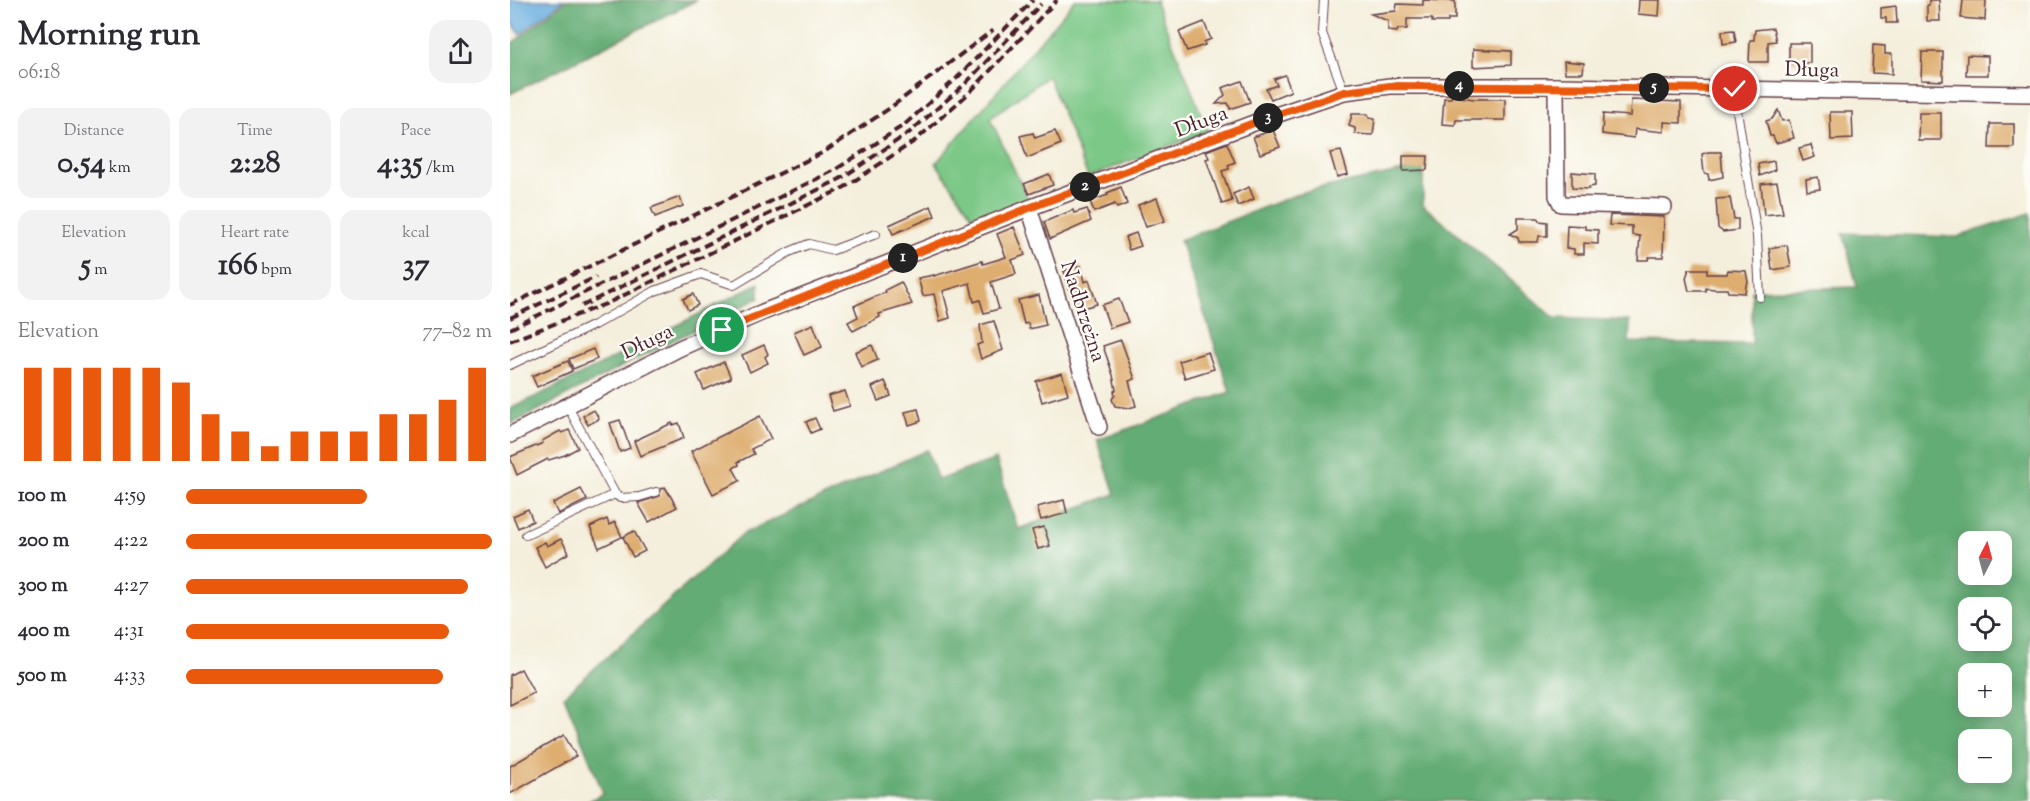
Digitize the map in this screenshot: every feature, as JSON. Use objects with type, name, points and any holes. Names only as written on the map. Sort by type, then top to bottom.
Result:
[{"type":"street","name":"Długa","points":[[510,435],[680,348],[763,312],[1029,208],[1267,118],[1344,92],[1390,86],[1556,86],[2030,94]]},
{"type":"street","points":[[1556,86],[1557,196],[1561,204],[1664,207]]},
{"type":"street","name":"Nadbrzeżna","points":[[1029,208],[1099,427]]},
{"type":"lane","points":[[1324,0],[1322,33],[1344,92]]},
{"type":"lane","points":[[1735,89],[1756,236],[1760,297]]},
{"type":"lane","points":[[510,365],[594,325],[655,291],[700,274],[734,285],[789,252],[809,244],[832,250],[876,234]]},
{"type":"lane","points":[[567,405],[615,494],[620,498],[639,497],[656,492]]},
{"type":"lane","points":[[526,535],[615,494]]},
{"type":"green space","points":[[567,0],[697,0],[510,94],[510,41],[512,43]]},
{"type":"green space","points":[[1075,0],[1157,0],[1208,131],[1088,177],[1048,76],[990,118],[1029,201],[975,220],[936,163]]},
{"type":"green space","points":[[1423,167],[1423,205],[1555,318],[1630,321],[1629,342],[1752,344],[1752,290],[1857,287],[1843,233],[1957,237],[2030,213],[2030,801],[589,801],[603,793],[564,696],[744,533],[927,450],[938,480],[996,459],[1018,529],[1115,494],[1097,440],[1230,392],[1180,240],[1303,192]]},
{"type":"green space","points":[[759,283],[759,298],[510,425],[510,409]]},
{"type":"water","points":[[510,0],[564,0],[520,34],[510,21]]},
{"type":"building","points":[[1423,0],[1455,1],[1455,19],[1448,19],[1448,22],[1432,22],[1432,19],[1407,19],[1407,29],[1398,29],[1397,32],[1388,31],[1388,21],[1371,14],[1396,11],[1397,4],[1423,5]]},
{"type":"building","points":[[1639,0],[1660,0],[1659,16],[1638,14]]},
{"type":"building","points":[[1929,0],[1939,0],[1940,21],[1927,21]]},
{"type":"building","points":[[1963,0],[1986,0],[1985,20],[1961,18]]},
{"type":"building","points":[[1896,6],[1897,23],[1886,23],[1886,18],[1881,18],[1881,8]]},
{"type":"building","points":[[1204,22],[1211,39],[1204,42],[1205,45],[1187,51],[1179,32]]},
{"type":"building","points":[[1773,28],[1776,41],[1768,42],[1768,62],[1749,62],[1750,40],[1754,40],[1755,30]]},
{"type":"building","points":[[1734,30],[1736,42],[1723,44],[1722,31]]},
{"type":"building","points":[[1789,43],[1810,43],[1810,63],[1789,63]]},
{"type":"building","points":[[1873,45],[1885,46],[1885,54],[1892,54],[1892,74],[1872,73]]},
{"type":"building","points":[[1473,49],[1511,51],[1511,65],[1473,67]]},
{"type":"building","points":[[1922,52],[1943,52],[1943,81],[1921,80]]},
{"type":"building","points":[[1967,55],[1988,56],[1988,75],[1966,75]]},
{"type":"building","points":[[1564,61],[1584,63],[1583,73],[1565,73]]},
{"type":"building","points":[[1285,75],[1291,91],[1271,99],[1266,89],[1277,85],[1274,79]]},
{"type":"building","points":[[1242,81],[1250,102],[1230,109],[1228,103],[1216,104],[1225,95],[1222,88]]},
{"type":"building","points":[[1452,96],[1505,99],[1505,120],[1456,120],[1455,125],[1442,124],[1444,98]]},
{"type":"building","points":[[1631,100],[1681,102],[1681,123],[1664,122],[1664,132],[1635,129],[1634,138],[1602,134],[1603,114],[1630,116]]},
{"type":"building","points":[[1778,110],[1782,121],[1789,120],[1794,138],[1776,143],[1773,136],[1770,136],[1766,121],[1772,119]]},
{"type":"building","points":[[1830,112],[1852,112],[1853,139],[1831,140]]},
{"type":"building","points":[[1919,113],[1941,113],[1941,140],[1918,140]]},
{"type":"building","points":[[1352,114],[1368,114],[1369,118],[1375,119],[1373,135],[1355,134],[1355,128],[1349,126]]},
{"type":"building","points":[[1990,124],[2014,124],[2014,148],[1989,148]]},
{"type":"building","points":[[1273,130],[1280,147],[1260,154],[1253,137]]},
{"type":"building","points":[[1055,131],[1061,144],[1027,158],[1020,136],[1033,133],[1035,138]]},
{"type":"building","points":[[1227,143],[1235,162],[1228,165],[1229,169],[1222,171],[1232,201],[1222,204],[1206,159],[1209,158],[1206,151]]},
{"type":"building","points":[[1811,145],[1815,157],[1803,161],[1799,148]]},
{"type":"building","points":[[1341,151],[1348,174],[1337,177],[1330,153]]},
{"type":"building","points":[[1721,152],[1723,177],[1709,180],[1708,174],[1704,173],[1702,154]]},
{"type":"building","points":[[1403,156],[1428,156],[1427,170],[1403,171]]},
{"type":"building","points":[[1774,161],[1775,170],[1760,176],[1758,164]]},
{"type":"building","points":[[1572,172],[1595,174],[1595,186],[1589,189],[1572,188]]},
{"type":"building","points":[[1049,174],[1053,185],[1029,194],[1024,184]]},
{"type":"building","points":[[1818,177],[1820,189],[1807,191],[1806,179]]},
{"type":"building","points":[[1777,182],[1783,213],[1764,215],[1761,184]]},
{"type":"building","points":[[1121,187],[1127,204],[1117,208],[1115,204],[1094,212],[1090,201],[1108,195],[1107,193]]},
{"type":"building","points":[[1249,187],[1254,199],[1238,206],[1233,194]]},
{"type":"building","points":[[680,197],[683,206],[655,217],[651,208]]},
{"type":"building","points":[[1157,198],[1165,221],[1146,227],[1138,205]]},
{"type":"building","points":[[1730,198],[1734,219],[1738,219],[1738,230],[1723,232],[1718,228],[1716,199]]},
{"type":"building","points":[[931,206],[935,216],[893,234],[889,225]]},
{"type":"building","points":[[1087,209],[1091,221],[1050,239],[1044,222],[1073,210],[1074,213]]},
{"type":"building","points":[[1610,215],[1664,217],[1663,257],[1638,260],[1640,236],[1632,235],[1632,226],[1609,225]]},
{"type":"building","points":[[1518,218],[1538,218],[1539,221],[1547,222],[1547,236],[1539,236],[1538,242],[1519,242],[1518,238],[1510,234],[1518,229]]},
{"type":"building","points":[[1567,225],[1585,226],[1585,229],[1598,230],[1598,244],[1584,243],[1584,254],[1574,254],[1574,249],[1566,248]]},
{"type":"building","points":[[1014,227],[1025,255],[1012,260],[1016,274],[991,282],[999,309],[984,313],[980,300],[974,302],[970,283],[943,291],[950,318],[940,321],[934,294],[923,296],[918,278],[1006,257],[997,234]]},
{"type":"building","points":[[1136,233],[1141,246],[1129,250],[1125,237]]},
{"type":"building","points":[[1787,245],[1791,267],[1772,270],[1769,248]]},
{"type":"building","points":[[1081,266],[1085,282],[1089,280],[1097,304],[1076,310],[1064,271]]},
{"type":"building","points":[[1689,269],[1707,269],[1707,274],[1727,274],[1728,270],[1746,271],[1748,282],[1745,293],[1706,288],[1706,291],[1689,291],[1686,278]]},
{"type":"building","points":[[901,282],[912,304],[879,314],[880,317],[853,331],[848,322],[858,317],[854,306],[886,292],[885,290]]},
{"type":"building","points":[[693,294],[698,305],[688,310],[683,299]]},
{"type":"building","points":[[1039,295],[1046,325],[1029,329],[1028,323],[1024,324],[1018,300]]},
{"type":"building","points":[[1119,299],[1128,322],[1110,328],[1102,305]]},
{"type":"building","points":[[994,321],[1003,350],[981,359],[977,345],[982,343],[980,325]]},
{"type":"building","points":[[813,324],[822,347],[804,355],[794,332]]},
{"type":"building","points":[[1121,340],[1135,379],[1129,381],[1136,406],[1129,408],[1115,406],[1112,399],[1116,390],[1103,346]]},
{"type":"building","points":[[764,345],[768,354],[765,357],[768,363],[750,372],[742,355]]},
{"type":"building","points":[[872,345],[878,360],[861,367],[855,352]]},
{"type":"building","points":[[593,349],[597,359],[573,369],[569,359]]},
{"type":"building","points":[[1208,352],[1214,369],[1185,378],[1179,361]]},
{"type":"building","points":[[568,361],[572,371],[537,387],[532,376]]},
{"type":"building","points":[[724,362],[731,378],[704,390],[697,374]]},
{"type":"building","points":[[1062,373],[1068,394],[1042,402],[1036,381]]},
{"type":"building","points":[[885,381],[891,396],[878,401],[872,387]]},
{"type":"building","points":[[845,391],[850,406],[833,411],[828,396]]},
{"type":"building","points":[[918,409],[921,421],[909,425],[905,412]]},
{"type":"building","points":[[594,410],[599,419],[588,425],[583,416]]},
{"type":"building","points":[[760,416],[771,439],[751,449],[754,454],[738,462],[739,465],[733,468],[740,481],[713,494],[691,451]]},
{"type":"building","points":[[815,418],[820,429],[811,433],[806,422]]},
{"type":"building","points":[[620,420],[630,448],[620,452],[610,423]]},
{"type":"building","points":[[672,423],[673,425],[679,423],[684,438],[640,456],[634,441]]},
{"type":"building","points":[[569,430],[578,448],[565,455],[548,459],[517,475],[510,457],[543,443],[542,441],[560,431],[562,433]]},
{"type":"building","points":[[665,487],[677,507],[649,522],[638,503],[660,496],[661,489]]},
{"type":"building","points":[[581,489],[587,500],[558,514],[553,503]]},
{"type":"building","points":[[1064,500],[1067,513],[1041,520],[1037,507]]},
{"type":"building","points":[[528,509],[533,521],[518,528],[513,516]]},
{"type":"building","points":[[607,519],[609,525],[615,522],[622,537],[599,548],[590,527]]},
{"type":"building","points":[[1044,527],[1050,546],[1038,549],[1032,530]]},
{"type":"building","points":[[634,531],[645,551],[633,557],[623,537]]},
{"type":"building","points":[[561,539],[569,553],[545,567],[535,547],[545,542],[547,546]]},
{"type":"building","points":[[521,669],[534,693],[510,705],[510,675]]},
{"type":"building","points":[[564,735],[576,756],[510,794],[510,766]]},
{"type":"railway","points":[[510,329],[835,170],[904,125],[957,78],[1033,0]]},
{"type":"railway","points":[[510,341],[608,303],[845,187],[916,140],[970,92],[1057,0]]},
{"type":"railway","points":[[582,306],[840,179],[910,132],[964,85],[1041,4]]},
{"type":"railway","points":[[510,305],[824,152],[890,108],[993,30]]},
{"type":"railway","points":[[510,318],[596,277]]},
{"type":"route","points":[[722,330],[1029,208],[1267,118],[1344,92],[1366,87],[1390,86],[1735,89]]}]
